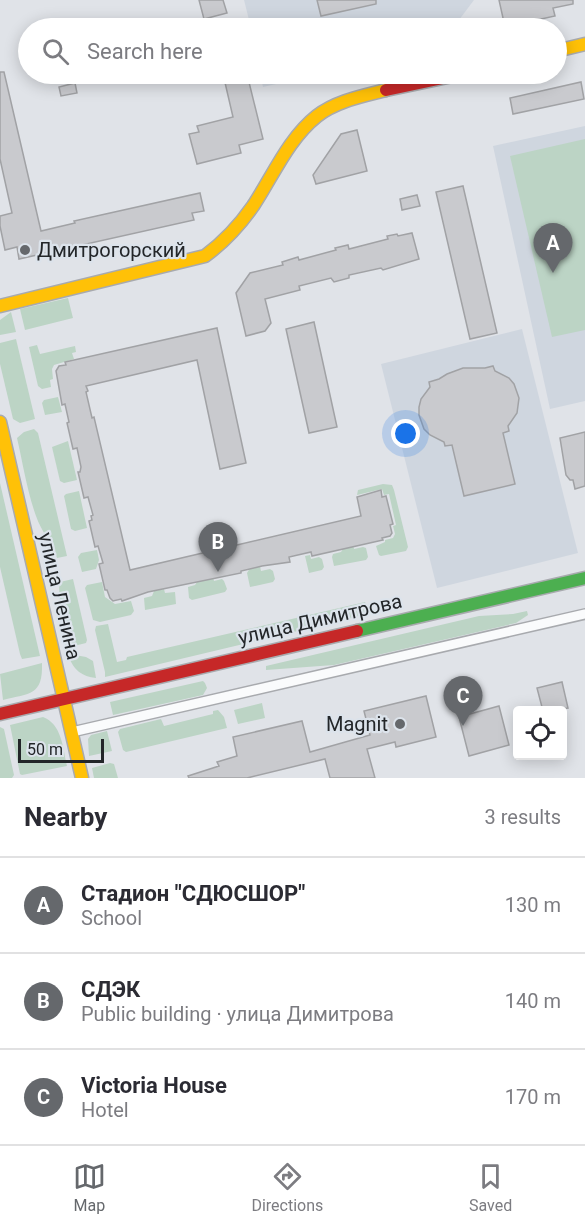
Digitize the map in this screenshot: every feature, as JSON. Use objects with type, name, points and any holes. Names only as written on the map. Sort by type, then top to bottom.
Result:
[{"type":"main road","points":[[567,48],[585,44]]},
{"type":"main road","points":[[0,306],[205,256],[230,237],[249,213],[298,137],[318,115],[350,100],[419,84]]},
{"type":"main road","name":"улица Ленина","points":[[0,422],[82,778]]},
{"type":"main road","name":"улица Димитрова","points":[[0,714],[585,578]]},
{"type":"street","points":[[72,732],[585,614]]},
{"type":"shaded area","points":[[244,0],[474,0],[460,18],[248,18]]},
{"type":"shaded area","points":[[585,126],[585,401],[550,409],[493,146]]},
{"type":"shaded area","points":[[522,329],[578,553],[437,588],[381,364]]},
{"type":"green space","points":[[585,139],[585,330],[552,337],[510,156]]},
{"type":"green space","points":[[68,298],[73,318],[25,330],[20,309]]},
{"type":"green space","points":[[11,312],[16,332],[0,335],[0,320]]},
{"type":"green space","points":[[16,339],[35,419],[20,423],[13,419],[0,364],[0,343]]},
{"type":"green space","points":[[37,345],[40,354],[75,346],[76,352],[72,353],[74,359],[54,365],[53,379],[50,380],[51,387],[42,389],[38,386],[29,347]]},
{"type":"green space","points":[[58,397],[62,412],[45,415],[42,403],[44,400]]},
{"type":"green space","points":[[34,429],[38,433],[67,556],[57,558],[38,521],[30,497],[17,438],[24,432]]},
{"type":"green space","points":[[68,441],[77,480],[64,483],[60,481],[52,447]]},
{"type":"green space","points":[[0,483],[40,656],[22,659],[20,654],[0,567]]},
{"type":"green space","points":[[383,484],[392,485],[394,490],[408,547],[406,551],[381,556],[376,546],[393,538],[395,534],[393,526],[396,525],[389,494],[384,495],[382,489],[357,495],[358,490]]},
{"type":"green space","points":[[79,491],[87,528],[75,531],[71,529],[64,496]]},
{"type":"green space","points":[[353,544],[354,549],[366,548],[368,557],[366,560],[334,566],[333,554]]},
{"type":"green space","points":[[97,550],[99,560],[96,569],[82,572],[78,557],[81,553]]},
{"type":"green space","points":[[310,555],[311,559],[319,557],[322,559],[324,567],[322,570],[309,573],[305,556]]},
{"type":"green space","points":[[260,566],[261,571],[270,569],[273,571],[275,579],[273,582],[250,587],[247,573],[250,568]]},
{"type":"green space","points":[[213,577],[214,581],[222,579],[224,581],[227,589],[225,592],[192,600],[189,598],[188,587],[195,585],[199,579]]},
{"type":"green space","points":[[73,579],[87,640],[86,643],[66,648],[61,627],[59,585],[60,582]]},
{"type":"green space","points":[[102,582],[105,597],[115,604],[131,601],[134,611],[131,615],[100,622],[93,620],[85,588],[87,585]]},
{"type":"green space","points":[[164,589],[165,593],[175,592],[176,604],[145,610],[144,598],[152,596],[154,591]]},
{"type":"green space","points":[[365,602],[369,612],[356,617],[105,677],[95,630],[96,626],[108,624],[117,662],[126,660],[127,657]]},
{"type":"green space","points":[[527,611],[528,615],[516,623],[334,665],[266,670],[266,666],[479,616]]},
{"type":"green space","points":[[75,655],[93,661],[96,678],[86,676],[76,669],[69,657]]},
{"type":"green space","points":[[42,663],[40,682],[33,691],[3,700],[0,674]]},
{"type":"green space","points":[[203,681],[207,688],[203,695],[113,715],[110,702]]},
{"type":"green space","points":[[262,703],[265,718],[238,724],[234,710]]},
{"type":"green space","points":[[218,710],[224,717],[227,728],[126,752],[123,750],[118,732],[120,729],[161,719],[164,726],[213,714],[213,711]]},
{"type":"green space","points":[[43,717],[49,720],[58,731],[67,766],[22,775],[10,725]]},
{"type":"green space","points":[[0,727],[4,729],[14,775],[12,778],[0,778]]},
{"type":"green space","points":[[107,731],[112,751],[89,756],[88,739],[91,735]]},
{"type":"green space","points":[[114,764],[118,778],[94,778],[92,768]]},
{"type":"building","points":[[199,0],[223,0],[227,13],[204,18]]},
{"type":"building","points":[[317,0],[376,0],[376,4],[321,16]]},
{"type":"building","points":[[499,0],[573,0],[573,4],[553,8],[555,16],[503,18]]},
{"type":"building","points":[[0,72],[4,72],[41,231],[75,223],[74,221],[200,193],[204,211],[192,213],[194,220],[19,259],[17,247],[5,250],[0,216],[12,213],[0,159]]},
{"type":"building","points":[[581,82],[584,99],[513,114],[510,98]]},
{"type":"building","points":[[75,84],[77,93],[61,96],[59,87]]},
{"type":"building","points":[[225,84],[249,84],[263,139],[239,145],[241,153],[197,164],[189,134],[199,132],[197,126],[233,117]]},
{"type":"building","points":[[357,130],[367,171],[316,184],[313,175],[341,134]]},
{"type":"building","points":[[463,186],[497,333],[470,339],[436,192]]},
{"type":"building","points":[[417,195],[420,206],[402,210],[400,199]]},
{"type":"building","points":[[412,233],[419,259],[383,270],[381,268],[349,275],[349,278],[334,282],[331,278],[299,286],[300,290],[265,299],[271,323],[265,331],[246,336],[236,293],[250,273],[283,265],[282,262],[298,257],[299,260],[336,250],[335,248],[348,245],[349,249],[388,239],[387,236]]},
{"type":"building","points":[[314,322],[337,427],[309,433],[286,329]]},
{"type":"building","points":[[217,328],[246,463],[220,469],[197,360],[86,386],[130,570],[361,516],[357,497],[381,490],[382,497],[386,496],[393,524],[390,525],[392,533],[382,538],[383,540],[312,556],[311,552],[289,557],[290,562],[262,566],[241,571],[241,573],[148,592],[122,601],[121,599],[113,601],[105,590],[99,564],[103,563],[98,546],[95,547],[89,521],[92,520],[93,515],[88,497],[84,498],[78,472],[81,467],[77,448],[73,449],[67,423],[69,422],[65,404],[62,405],[56,371],[59,366],[66,365],[65,362]]},
{"type":"building","points":[[493,366],[495,371],[509,378],[514,384],[519,398],[517,413],[508,426],[509,431],[503,433],[515,484],[464,496],[452,445],[445,446],[444,442],[424,429],[419,407],[421,399],[430,387],[429,382],[463,368]]},
{"type":"building","points":[[585,432],[585,486],[575,489],[573,480],[566,475],[560,438]]},
{"type":"building","points":[[562,682],[568,708],[567,706],[542,706],[537,688]]},
{"type":"building","points":[[426,696],[436,737],[396,747],[395,742],[367,749],[375,778],[330,778],[325,759],[247,778],[189,778],[188,776],[219,766],[217,762],[237,756],[233,737],[302,721],[310,752],[370,735],[364,711]]},
{"type":"building","points":[[499,706],[509,745],[469,756],[459,717]]},
{"type":"traffic: fast","points":[[357,631],[585,578]]},
{"type":"traffic: slow","points":[[567,48],[585,44]]},
{"type":"traffic: slow","points":[[0,306],[205,256],[225,239],[248,213],[289,147],[307,125],[333,106],[386,90]]},
{"type":"traffic: slow","points":[[0,422],[82,778]]},
{"type":"traffic: jam","points":[[386,90],[414,84]]},
{"type":"traffic: jam","points":[[0,714],[357,631]]},
{"type":"place","name":"Дмитрогорский","points":[[25,250]]},
{"type":"place","name":"Стадион \"СДЮСШОР\"","points":[[553,273]]},
{"type":"place","name":"СДЭК","points":[[218,572]]},
{"type":"place","name":"Magnit","points":[[400,724]]},
{"type":"place","name":"Victoria House","points":[[463,726]]}]
